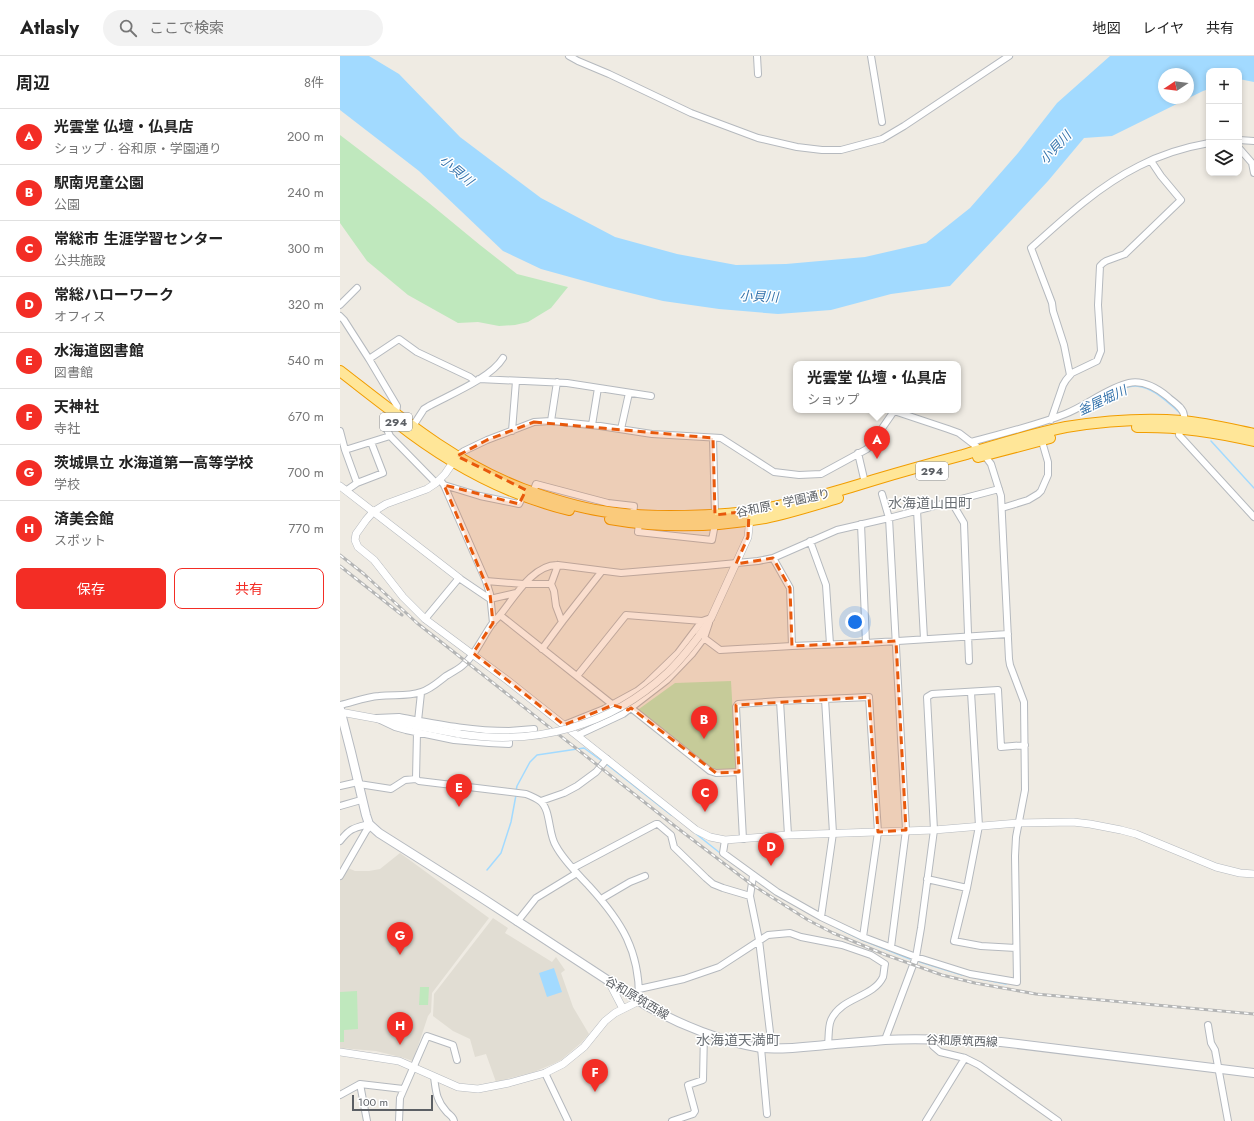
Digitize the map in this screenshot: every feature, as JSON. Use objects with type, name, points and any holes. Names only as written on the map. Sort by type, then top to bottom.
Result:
[{"type":"highway","name":"谷和原・学園通り","points":[[340,370],[392,415],[411,434],[455,459],[533,492],[579,505],[604,518],[636,519],[669,525],[749,516],[784,514],[983,453]]},
{"type":"highway","name":"谷和原・学園通り","points":[[340,379],[392,415],[413,426],[480,478],[552,506],[579,505]]},
{"type":"highway","name":"谷和原・学園通り","points":[[749,516],[780,506],[830,494],[865,483],[983,453],[1087,424],[1116,421],[1154,420],[1254,441]]},
{"type":"highway","name":"谷和原・学園通り","points":[[1182,425],[1214,426],[1254,434]]},
{"type":"main road","points":[[340,709],[361,800],[370,825]]},
{"type":"main road","name":"谷和原筑西線","points":[[370,825],[639,1001],[666,1016],[704,1032],[741,1044],[761,1048],[794,1048],[886,1040],[930,1039],[1001,1042],[1254,1073]]},
{"type":"street","points":[[569,56],[691,113],[758,138],[797,147],[822,150],[841,150],[882,139],[1009,56]]},
{"type":"street","points":[[757,56],[758,74]]},
{"type":"street","points":[[871,56],[882,122]]},
{"type":"street","points":[[1242,140],[1254,141]]},
{"type":"street","points":[[1070,375],[1064,345],[1053,311],[1052,303],[1031,248],[1064,219],[1105,188],[1140,165],[1190,147],[1206,144]]},
{"type":"street","points":[[1242,151],[1252,163],[1254,173]]},
{"type":"street","points":[[1002,508],[1028,500],[1041,491],[1048,475],[1045,436],[1063,385],[1070,375],[1097,361],[1101,351],[1098,305],[1099,272],[1103,263],[1125,254],[1182,200],[1161,176],[1151,161]]},
{"type":"street","points":[[340,305],[357,288]]},
{"type":"street","points":[[340,316],[344,320],[397,406],[392,415],[384,423],[390,436],[440,483],[486,581],[490,594],[493,623]]},
{"type":"street","points":[[369,360],[399,339],[417,352],[477,380],[557,382],[651,396]]},
{"type":"street","points":[[413,426],[424,409],[477,380],[494,368],[503,358]]},
{"type":"street","points":[[512,431],[516,381]]},
{"type":"street","points":[[551,421],[557,382]]},
{"type":"street","points":[[971,442],[1066,414],[1104,394],[1130,383],[1151,386],[1162,392],[1182,409],[1184,414],[1179,435],[1254,516]]},
{"type":"street","points":[[592,425],[598,388]]},
{"type":"street","points":[[621,429],[629,393]]},
{"type":"street","points":[[893,413],[867,449],[821,474],[799,475],[774,472],[721,438],[652,434],[592,425],[551,421],[534,422],[487,440],[464,451],[455,459],[440,483],[386,504],[374,512],[366,520],[355,537],[356,544],[377,564],[403,597],[425,619],[578,735],[696,830],[710,837],[725,840],[788,835],[934,830],[1019,823],[1073,822],[1105,826],[1136,834],[1216,867],[1240,873],[1254,874]]},
{"type":"street","points":[[725,840],[723,853],[754,876],[777,892],[821,917],[863,938],[916,957],[978,976],[1016,982],[1015,856],[1016,837],[1025,790],[1024,702],[1010,665],[1002,508],[999,489],[991,464],[983,453],[971,442],[959,433],[948,428],[900,413]]},
{"type":"street","points":[[340,431],[344,450],[356,483]]},
{"type":"street","points":[[344,450],[390,436]]},
{"type":"street","points":[[579,505],[608,503],[634,506],[638,532],[712,540],[715,520],[713,438]]},
{"type":"street","points":[[347,490],[356,483],[383,473],[371,442]]},
{"type":"street","points":[[858,453],[865,483]]},
{"type":"street","points":[[440,483],[480,496],[520,504],[523,496]]},
{"type":"street","points":[[340,486],[459,578],[490,599],[516,593]]},
{"type":"street","points":[[340,709],[378,696],[409,696],[432,688],[462,666],[473,654],[493,623],[516,593],[544,567],[552,564],[621,572],[736,564],[758,561],[773,558],[837,530],[999,489]]},
{"type":"street","points":[[882,494],[889,518],[906,830],[891,947]]},
{"type":"street","points":[[950,502],[964,523],[969,661]]},
{"type":"street","points":[[917,510],[924,639]]},
{"type":"street","points":[[578,735],[613,719],[629,709],[667,680],[692,654],[711,618],[748,537],[749,516]]},
{"type":"street","points":[[861,524],[866,643]]},
{"type":"street","points":[[810,541],[826,585],[830,644]]},
{"type":"street","points":[[773,558],[790,588],[792,646]]},
{"type":"street","points":[[558,564],[551,584],[554,591],[556,606],[562,622]]},
{"type":"street","points":[[542,649],[602,571]]},
{"type":"street","points":[[425,619],[459,578]]},
{"type":"street","points":[[486,581],[524,584],[551,584]]},
{"type":"street","points":[[500,615],[613,705],[629,709],[710,771],[716,773],[739,772]]},
{"type":"street","points":[[577,676],[626,615],[702,622]]},
{"type":"street","points":[[564,725],[613,705],[637,691],[678,654],[702,622],[711,618]]},
{"type":"street","points":[[701,637],[720,650],[1008,634]]},
{"type":"street","points":[[340,709],[376,718],[460,734],[496,738],[526,737],[554,732],[589,722],[623,706],[649,688],[701,637]]},
{"type":"street","points":[[886,1040],[916,957],[934,830],[927,698],[932,694],[998,690],[1001,747],[1025,745]]},
{"type":"street","points":[[971,692],[979,826],[967,888],[954,941],[981,946],[1016,948]]},
{"type":"street","points":[[418,721],[421,693]]},
{"type":"street","points":[[743,839],[736,707],[738,704],[869,697],[878,832],[863,938]]},
{"type":"street","points":[[821,917],[833,833],[825,699]]},
{"type":"street","points":[[780,701],[788,835]]},
{"type":"street","points":[[376,718],[399,717],[473,730],[509,731],[534,729]]},
{"type":"street","points":[[376,718],[395,727],[466,741],[510,744],[509,731]]},
{"type":"street","points":[[416,779],[417,732]]},
{"type":"street","points":[[541,801],[564,793],[577,786],[596,772],[607,759]]},
{"type":"street","points":[[340,786],[358,783],[391,789],[405,780],[416,779],[419,781],[526,794],[541,801],[546,811],[555,846],[601,899],[626,935],[632,948],[639,989],[639,1001],[605,1021],[584,1047],[571,1058],[546,1073],[509,1083],[478,1089],[458,1087],[399,1060],[340,1052]]},
{"type":"street","points":[[340,806],[361,800]]},
{"type":"street","points":[[517,922],[536,898],[575,870],[656,824],[671,835],[674,847],[714,884],[750,896]]},
{"type":"street","points":[[340,841],[347,832],[356,828],[370,825]]},
{"type":"street","points":[[340,876],[370,825]]},
{"type":"street","points":[[601,899],[630,882],[645,876]]},
{"type":"street","points":[[754,876],[750,896],[759,940],[772,1048]]},
{"type":"street","points":[[927,879],[967,888]]},
{"type":"street","points":[[639,989],[672,982],[719,967],[768,935],[790,933],[801,937],[842,945],[871,955],[885,964],[883,976],[875,987],[847,1003],[835,1014],[831,1020],[828,1045]]},
{"type":"street","points":[[608,980],[624,1009]]},
{"type":"street","points":[[1208,1025],[1219,1068],[1228,1121]]},
{"type":"street","points":[[672,1121],[693,1114],[695,1111],[688,1085],[703,1080],[704,1032]]},
{"type":"street","points":[[399,1121],[400,1098],[427,1036],[453,1045],[457,1060]]},
{"type":"street","points":[[930,1039],[933,1046],[940,1052],[965,1058],[979,1065],[1058,1121]]},
{"type":"street","points":[[761,1048],[766,1114]]},
{"type":"street","points":[[926,1121],[965,1058]]},
{"type":"street","points":[[546,1073],[568,1121]]},
{"type":"street","points":[[434,1077],[436,1096],[446,1111],[453,1117],[454,1121]]},
{"type":"street","points":[[340,1095],[360,1084],[403,1089]]},
{"type":"street","points":[[360,1084],[367,1121]]},
{"type":"highlighted area","points":[[534,422],[713,438],[715,515],[749,511],[748,537],[736,564],[773,558],[790,588],[792,646],[896,641],[906,830],[878,832],[869,697],[736,705],[739,772],[716,773],[631,708],[628,710],[613,705],[564,725],[473,653],[493,623],[490,594],[444,485],[519,504],[526,490],[457,456],[487,440]]},
{"type":"shaded area","points":[[400,853],[489,918],[432,993],[431,1012],[428,1016],[413,1061],[376,1051],[340,1048],[340,881],[348,868],[355,871],[380,869]]},
{"type":"shaded area","points":[[493,918],[508,928],[505,933],[552,962],[556,957],[565,970],[561,973],[573,1007],[589,1034],[561,1060],[534,1072],[496,1082],[486,1054],[475,1057],[470,1039],[453,1031],[433,1016],[434,994]]},
{"type":"green space","points":[[340,135],[429,203],[517,274],[568,287],[551,308],[528,322],[499,326],[478,322],[458,323],[408,295],[367,261],[340,223]]},
{"type":"green space","points":[[731,681],[736,767],[734,769],[714,770],[709,768],[639,710],[675,683]]},
{"type":"green space","points":[[420,987],[429,987],[428,1005],[419,1005]]},
{"type":"green space","points":[[357,991],[358,1029],[344,1030],[344,1042],[340,1042],[340,992]]},
{"type":"water","name":"小貝川","points":[[340,56],[369,56],[399,74],[460,137],[541,198],[615,237],[677,254],[736,265],[786,264],[865,257],[926,243],[970,208],[1018,153],[1057,103],[1110,56],[1254,56],[1254,82],[1242,80],[1242,68],[1206,68],[1206,90],[1194,95],[1194,68],[1158,68],[1158,104],[1177,104],[1112,136],[1084,138],[1048,181],[950,286],[891,294],[831,310],[778,314],[719,309],[663,301],[541,269],[503,251],[419,171],[340,110]]},
{"type":"water","points":[[554,968],[562,992],[547,997],[539,973]]},
{"type":"waterway","name":"釜屋堀川","points":[[1090,405],[1118,391],[1128,387],[1137,386],[1146,388],[1156,393],[1180,413]]},
{"type":"waterway","name":"釜屋堀川","points":[[1211,441],[1254,488]]},
{"type":"waterway","points":[[516,791],[517,786],[530,762],[537,755],[584,748],[602,761]]},
{"type":"waterway","points":[[605,763],[671,815]]},
{"type":"waterway","points":[[487,870],[501,853],[511,822],[516,795]]},
{"type":"waterway","points":[[695,833],[720,853]]},
{"type":"waterway","points":[[837,928],[862,940],[910,959]]},
{"type":"waterway","points":[[920,962],[962,975]]},
{"type":"waterway","points":[[971,977],[1006,984]]},
{"type":"railway","points":[[340,555],[364,574],[417,623],[676,827],[751,884],[808,920],[833,933],[886,955],[942,975],[975,983],[1036,994],[1254,1014]]},
{"type":"railway","points":[[340,566],[402,615]]},
{"type":"place","name":"光雲堂 仏壇・仏具店","points":[[877,459]]},
{"type":"place","name":"駅南児童公園","points":[[704,739]]},
{"type":"place","name":"水海道図書館","points":[[459,807]]},
{"type":"place","name":"常総市 生涯学習センター","points":[[705,812]]},
{"type":"place","name":"常総ハローワーク","points":[[771,866]]},
{"type":"place","name":"茨城県立 水海道第一高等学校","points":[[400,955]]},
{"type":"place","name":"済美会館","points":[[400,1045]]},
{"type":"place","name":"天神社","points":[[595,1092]]},
{"type":"district","name":"水海道山田町","points":[[930,503]]},
{"type":"district","name":"水海道天満町","points":[[738,1040]]}]
